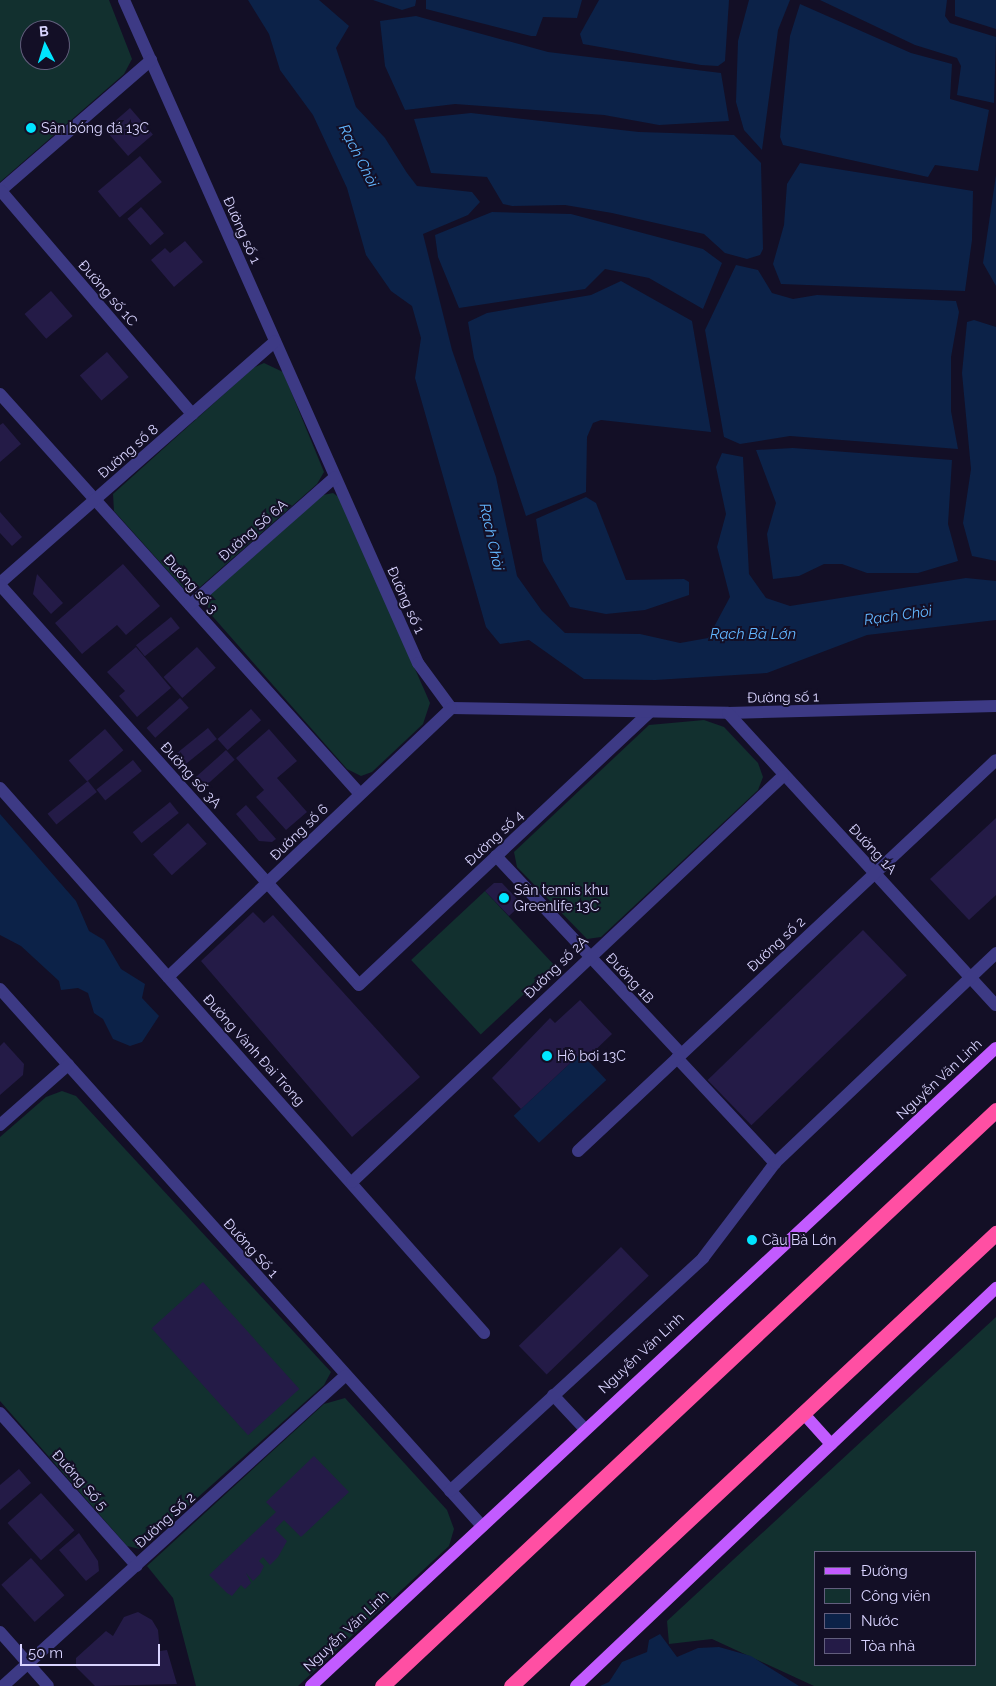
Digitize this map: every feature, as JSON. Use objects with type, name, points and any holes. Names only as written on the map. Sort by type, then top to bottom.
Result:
[{"type":"highway","points":[[382,1686],[996,1110]]},
{"type":"highway","points":[[511,1686],[996,1233]]},
{"type":"main road","name":"Nguyễn Văn Linh","points":[[311,1686],[584,1428],[996,1048]]},
{"type":"main road","points":[[576,1686],[996,1288]]},
{"type":"main road","points":[[803,1413],[831,1444]]},
{"type":"street","name":"Đường số 1","points":[[124,0],[418,663],[451,708],[728,713],[996,706]]},
{"type":"street","points":[[0,191],[150,60]]},
{"type":"street","name":"Đường số 1C","points":[[0,191],[192,414]]},
{"type":"street","name":"Đường số 8","points":[[0,584],[275,341]]},
{"type":"street","name":"Đường số 3","points":[[0,394],[360,794]]},
{"type":"street","name":"Đường Số 6A","points":[[190,605],[335,477]]},
{"type":"street","name":"Đường số 3A","points":[[0,584],[359,985]]},
{"type":"street","name":"Đường số 6","points":[[168,977],[451,708]]},
{"type":"street","name":"Đường số 4","points":[[359,985],[649,713]]},
{"type":"street","name":"Đường 1A","points":[[728,713],[783,776],[996,1005]]},
{"type":"street","name":"Đường số 2","points":[[578,1151],[996,760]]},
{"type":"street","name":"Đường số 2A","points":[[352,1182],[783,776]]},
{"type":"street","name":"Đường Vành Đai Trong","points":[[0,788],[352,1182],[484,1333]]},
{"type":"street","name":"Đường 1B","points":[[496,856],[590,956],[775,1163]]},
{"type":"street","points":[[450,1491],[552,1395],[703,1258],[775,1163],[996,953]]},
{"type":"street","name":"Đường Số 1","points":[[0,989],[345,1376],[482,1526]]},
{"type":"street","points":[[0,1125],[68,1065]]},
{"type":"street","name":"Đường Số 2","points":[[4,1686],[345,1376]]},
{"type":"street","points":[[552,1395],[584,1428]]},
{"type":"street","name":"Đường Số 5","points":[[0,1413],[137,1566]]},
{"type":"street","points":[[0,1632],[48,1686]]},
{"type":"green space","name":"Sân bóng đá 13C","points":[[0,0],[109,0],[132,59],[124,74],[0,182]]},
{"type":"green space","points":[[264,363],[283,372],[324,472],[317,484],[199,588],[185,590],[114,511],[113,494],[253,368]]},
{"type":"green space","points":[[333,493],[340,498],[430,703],[423,724],[372,772],[361,776],[347,769],[207,610],[211,594],[323,495]]},
{"type":"green space","points":[[704,720],[724,727],[758,763],[763,777],[758,790],[601,937],[587,939],[517,867],[514,852],[649,725]]},
{"type":"green space","points":[[485,891],[555,966],[481,1034],[411,960]]},
{"type":"green space","points":[[62,1091],[76,1096],[331,1372],[324,1385],[140,1549],[127,1546],[0,1401],[0,1137],[46,1097]]},
{"type":"green space","points":[[996,1317],[996,1686],[814,1686],[712,1639],[669,1644],[667,1621]]},
{"type":"green space","points":[[345,1398],[447,1510],[454,1529],[449,1546],[298,1686],[196,1686],[173,1598],[147,1566],[324,1404]]},
{"type":"water","name":"Rạch Bà Lớn","points":[[248,0],[319,0],[349,26],[336,48],[356,107],[385,138],[417,186],[472,192],[480,202],[468,215],[423,234],[452,350],[496,477],[517,576],[542,611],[565,633],[640,634],[680,643],[708,638],[730,597],[717,547],[726,514],[716,467],[722,453],[743,457],[749,574],[766,598],[790,606],[966,578],[996,581],[996,620],[867,635],[767,673],[655,680],[584,679],[529,640],[500,644],[486,627],[415,378],[421,338],[412,306],[391,291],[366,255],[347,188],[313,115],[280,70],[269,34]]},
{"type":"water","points":[[373,0],[416,1],[415,6],[402,10]]},
{"type":"water","points":[[426,0],[582,0],[577,18],[543,17],[536,36],[531,36],[426,9]]},
{"type":"water","points":[[599,0],[729,0],[725,61],[718,66],[701,65],[583,44],[580,34]]},
{"type":"water","points":[[749,0],[790,0],[778,30],[762,150],[744,130],[736,102],[738,41]]},
{"type":"water","points":[[820,0],[947,0],[945,16],[950,23],[996,37],[994,103],[957,95],[961,66],[957,58],[915,45]]},
{"type":"water","points":[[955,0],[996,0],[996,29],[955,16]]},
{"type":"water","points":[[800,4],[911,53],[952,64],[950,99],[989,110],[978,171],[935,165],[928,177],[783,145],[780,137],[790,36]]},
{"type":"water","points":[[416,16],[548,52],[721,73],[729,121],[659,125],[604,115],[455,104],[405,110],[385,66],[380,21]]},
{"type":"water","points":[[471,113],[639,132],[734,135],[761,163],[763,249],[760,255],[747,259],[725,253],[704,234],[612,213],[565,205],[512,206],[503,204],[487,177],[431,173],[414,119]]},
{"type":"water","points":[[800,163],[973,191],[972,240],[965,291],[781,284],[773,264],[784,225],[787,184]]},
{"type":"water","points":[[996,175],[996,286],[983,263]]},
{"type":"water","points":[[492,212],[571,214],[703,249],[722,263],[703,309],[649,278],[605,269],[585,289],[459,308],[438,257],[435,235]]},
{"type":"water","points":[[736,265],[758,270],[772,293],[793,299],[817,295],[956,301],[959,312],[951,357],[951,411],[958,449],[790,436],[740,444],[724,437],[705,330]]},
{"type":"water","points":[[621,281],[692,321],[711,432],[601,420],[593,423],[587,437],[586,492],[526,516],[474,358],[468,322],[487,313],[591,295]]},
{"type":"water","points":[[974,320],[996,327],[996,561],[972,556],[963,523],[971,469],[962,373],[967,322]]},
{"type":"water","points":[[793,448],[952,460],[948,524],[958,561],[918,573],[867,573],[842,564],[824,564],[799,576],[773,579],[767,534],[776,503],[756,450]]},
{"type":"water","points":[[586,497],[596,503],[626,580],[684,579],[689,582],[689,595],[645,610],[606,614],[570,607],[543,561],[536,519]]},
{"type":"water","points":[[0,814],[76,901],[89,931],[104,940],[121,969],[145,984],[142,998],[159,1016],[142,1042],[130,1046],[113,1039],[103,1019],[94,1013],[88,993],[78,988],[61,990],[59,981],[21,946],[0,935]]},
{"type":"water","points":[[581,1053],[606,1080],[539,1143],[514,1116]]},
{"type":"water","points":[[660,1634],[677,1657],[698,1648],[719,1647],[751,1656],[799,1686],[600,1686],[609,1682],[622,1662],[647,1652],[649,1640]]},
{"type":"building","points":[[130,108],[153,134],[128,156],[105,130]]},
{"type":"building","points":[[140,156],[162,182],[120,217],[98,191]]},
{"type":"building","points":[[141,207],[164,233],[150,245],[127,219]]},
{"type":"building","points":[[185,241],[203,262],[174,287],[151,260],[165,248],[170,253]]},
{"type":"building","points":[[51,291],[73,316],[46,339],[25,314]]},
{"type":"building","points":[[107,352],[129,377],[101,401],[80,376]]},
{"type":"building","points":[[3,423],[21,444],[0,462],[0,425]]},
{"type":"building","points":[[0,512],[22,537],[12,546],[0,533]]},
{"type":"building","points":[[123,564],[160,606],[126,635],[117,625],[82,654],[55,623]]},
{"type":"building","points":[[37,574],[63,603],[51,614],[33,594]]},
{"type":"building","points":[[171,617],[180,628],[145,656],[136,645]]},
{"type":"building","points":[[136,647],[171,688],[137,717],[119,696],[125,691],[107,672]]},
{"type":"building","points":[[197,647],[216,668],[182,698],[164,677]]},
{"type":"building","points":[[180,698],[189,708],[155,738],[147,728]]},
{"type":"building","points":[[251,709],[261,720],[228,750],[218,739]]},
{"type":"building","points":[[208,728],[217,739],[182,767],[173,756]]},
{"type":"building","points":[[105,729],[123,750],[87,782],[69,760]]},
{"type":"building","points":[[269,729],[297,761],[277,778],[307,812],[286,830],[256,797],[264,790],[236,758]]},
{"type":"building","points":[[226,750],[235,760],[201,790],[193,780]]},
{"type":"building","points":[[133,760],[142,771],[105,800],[96,790]]},
{"type":"building","points":[[88,781],[97,792],[56,825],[48,814]]},
{"type":"building","points":[[170,802],[179,813],[142,843],[133,832]]},
{"type":"building","points":[[246,805],[276,839],[272,842],[259,841],[236,814]]},
{"type":"building","points":[[996,818],[996,895],[969,920],[930,879]]},
{"type":"building","points":[[188,823],[207,844],[172,875],[153,854]]},
{"type":"building","name":"Sân tennis khu Greenlife 13C","points":[[494,883],[502,883],[522,904],[509,916],[485,891]]},
{"type":"building","points":[[253,912],[264,923],[273,915],[420,1077],[352,1137],[201,961]]},
{"type":"building","points":[[863,930],[907,975],[751,1125],[708,1080]]},
{"type":"building","name":"Hồ bơi 13C","points":[[580,1000],[612,1034],[587,1058],[581,1053],[521,1109],[492,1078],[550,1018],[555,1023]]},
{"type":"building","points":[[4,1042],[24,1064],[23,1075],[0,1095],[0,1046]]},
{"type":"building","points":[[621,1247],[649,1276],[547,1374],[519,1346]]},
{"type":"building","points":[[203,1282],[299,1389],[248,1435],[152,1328]]},
{"type":"building","points":[[314,1456],[349,1492],[301,1537],[284,1520],[275,1529],[287,1541],[278,1557],[270,1565],[263,1557],[259,1561],[264,1566],[260,1574],[253,1581],[246,1573],[251,1583],[245,1589],[241,1585],[232,1596],[227,1593],[209,1575],[276,1512],[266,1502]]},
{"type":"building","points":[[19,1469],[31,1483],[0,1510],[0,1485]]},
{"type":"building","points":[[41,1493],[74,1530],[41,1560],[8,1523]]},
{"type":"building","points":[[79,1533],[98,1561],[99,1571],[86,1581],[59,1550]]},
{"type":"building","points":[[31,1558],[64,1595],[35,1622],[1,1585]]},
{"type":"building","points":[[138,1612],[152,1620],[158,1630],[160,1651],[167,1650],[177,1684],[95,1686],[76,1667],[76,1658],[106,1631],[113,1636],[124,1617]]},
{"type":"place","name":"Sân bóng đá 13C","points":[[31,128]]},
{"type":"place","name":"Sân tennis khu Greenlife 13C","points":[[504,898]]},
{"type":"place","name":"Hồ bơi 13C","points":[[547,1056]]},
{"type":"place","name":"Cầu Bà Lớn","points":[[752,1240]]},
{"type":"water label","name":"Rạch Chòi","points":[[358,156]]},
{"type":"water label","name":"Rạch Chòi","points":[[491,537]]},
{"type":"water label","name":"Rạch Chòi","points":[[898,616]]}]
